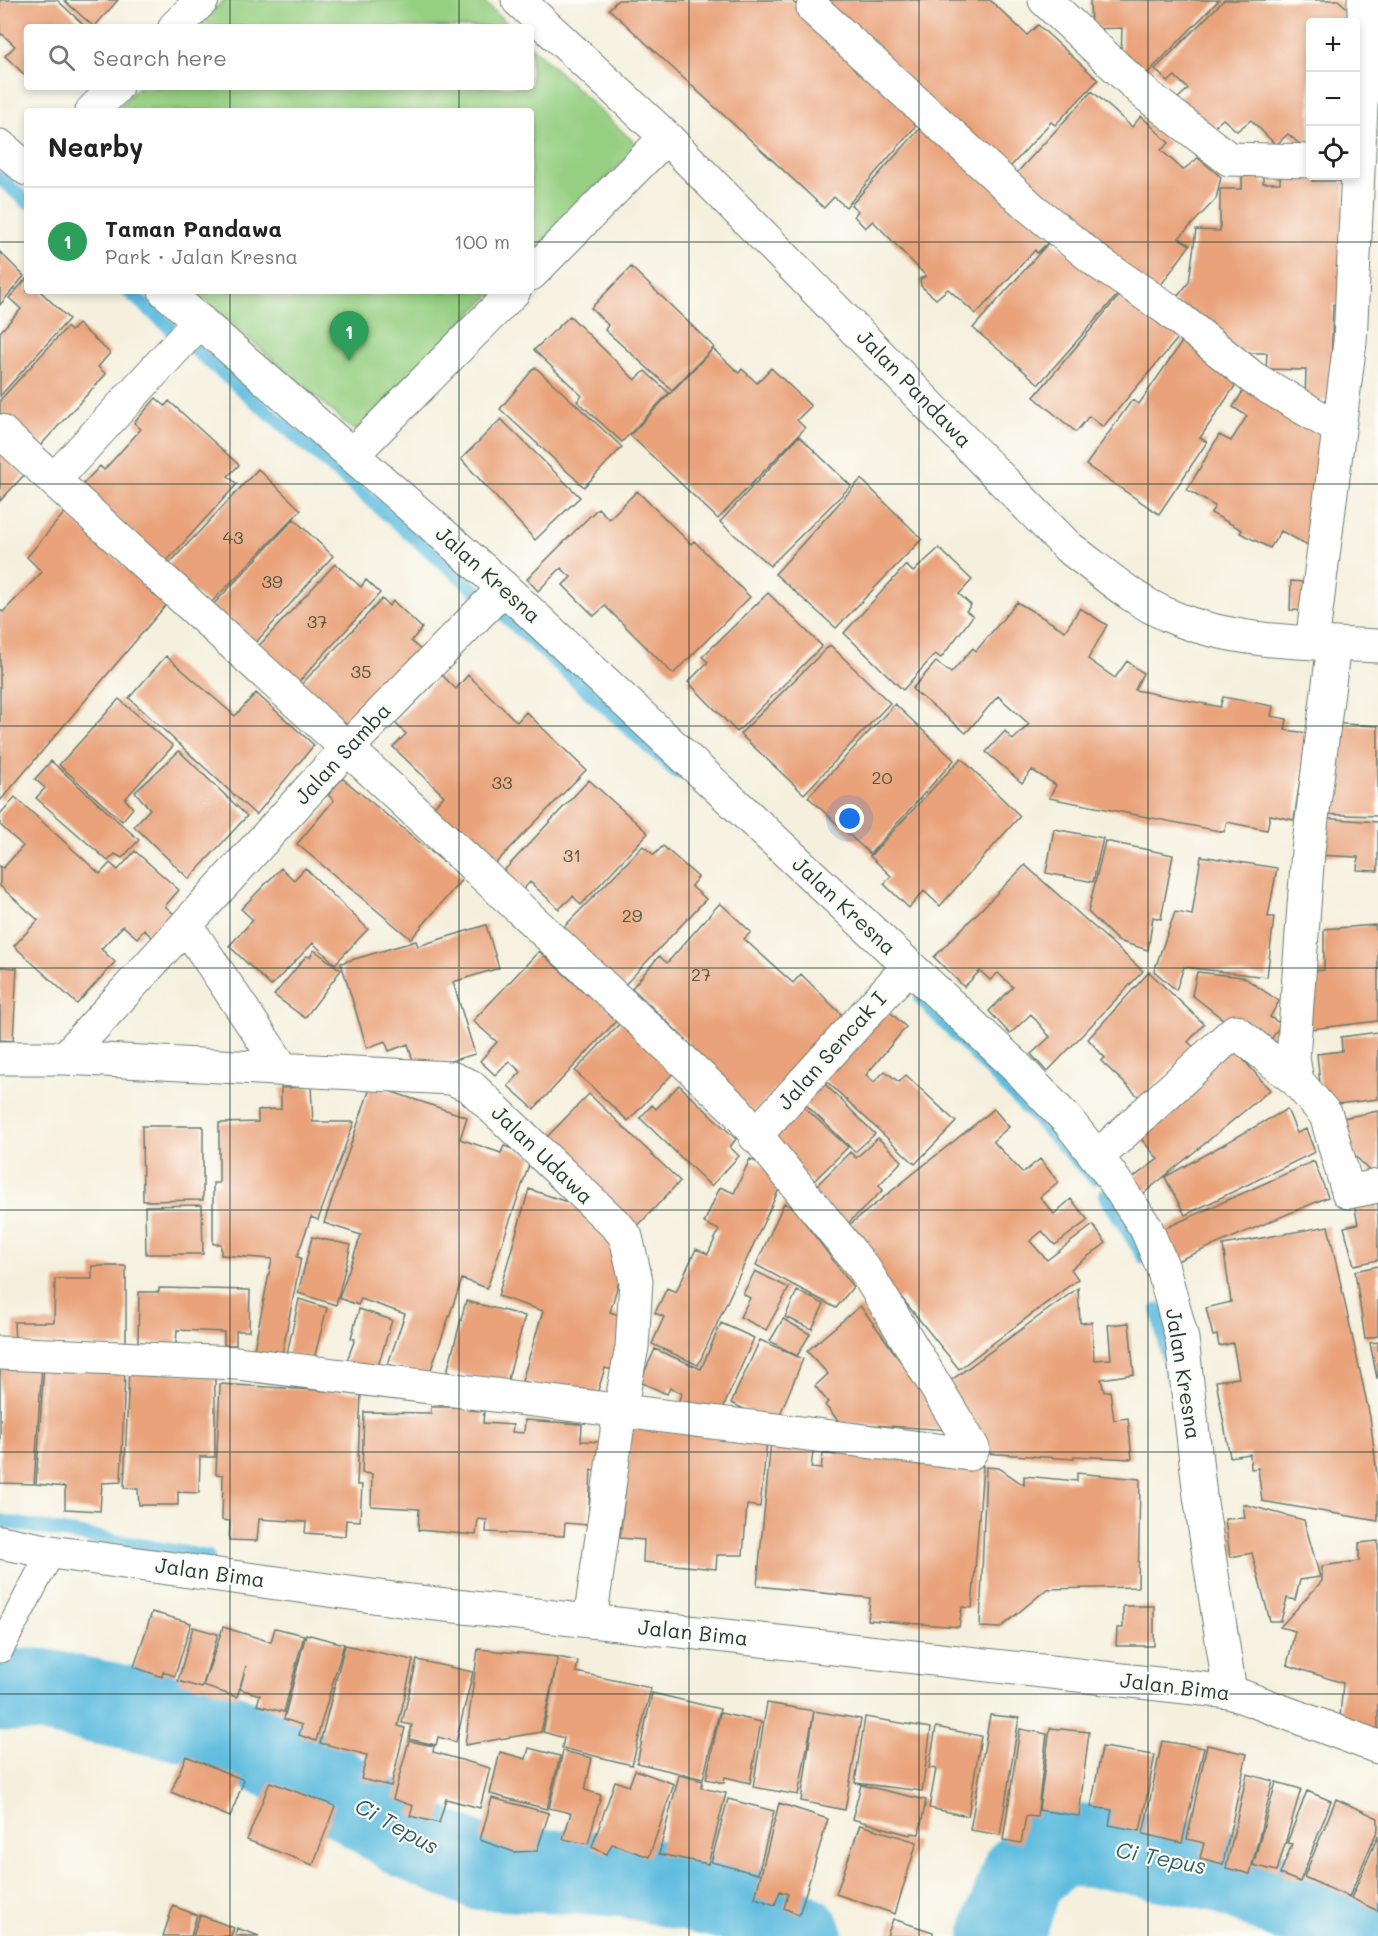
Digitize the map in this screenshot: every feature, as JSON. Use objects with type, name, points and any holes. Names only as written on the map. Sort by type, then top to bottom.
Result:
[{"type":"street","points":[[178,24],[202,0]]},
{"type":"street","name":"Jalan Pandawa","points":[[518,0],[666,137],[1068,546],[1135,597],[1171,617],[1234,633],[1323,643],[1378,646]]},
{"type":"street","points":[[1046,0],[1144,93],[1229,159],[1306,161]]},
{"type":"street","points":[[1359,126],[1364,0]]},
{"type":"street","points":[[813,8],[1030,207],[1099,263],[1166,308],[1253,378],[1339,429]]},
{"type":"street","points":[[95,108],[113,90]]},
{"type":"street","points":[[534,271],[666,137]]},
{"type":"street","points":[[0,146],[24,166]]},
{"type":"street","points":[[1297,1081],[1293,1058],[1339,429],[1350,342],[1356,180]]},
{"type":"street","name":"Jalan Kresna","points":[[168,294],[504,588],[1015,1065],[1069,1122],[1097,1157],[1146,1228],[1163,1268],[1182,1339],[1200,1496],[1230,1692]]},
{"type":"street","points":[[351,455],[511,294]]},
{"type":"street","points":[[54,480],[200,321]]},
{"type":"street","points":[[0,431],[347,748],[736,1110],[865,1270],[973,1448],[973,1453],[237,1363],[0,1353]]},
{"type":"street","name":"Jalan Samba","points":[[65,1058],[347,748],[504,588]]},
{"type":"street","points":[[186,925],[282,1068]]},
{"type":"street","name":"Jalan Sencak I","points":[[755,1136],[909,966]]},
{"type":"street","points":[[1097,1157],[1235,1031],[1297,1081],[1326,1115],[1348,1192],[1378,1186]]},
{"type":"street","name":"Jalan Udawa","points":[[0,1058],[65,1058],[432,1075],[451,1078],[470,1086],[619,1228],[626,1238],[636,1281],[632,1347],[620,1410],[590,1621]]},
{"type":"street","name":"Jalan Bima","points":[[0,1542],[51,1552],[401,1600],[1230,1692],[1378,1747]]},
{"type":"lane","points":[[0,1649],[51,1552]]},
{"type":"green space","points":[[224,0],[482,0],[508,24],[200,24]]},
{"type":"green space","points":[[534,49],[638,146],[534,251],[534,108],[117,108],[135,90],[534,90]]},
{"type":"green space","points":[[197,294],[491,294],[355,431]]},
{"type":"building","points":[[0,0],[57,0],[83,24],[24,24],[24,74],[5,56],[15,46],[2,34],[0,36]]},
{"type":"building","points":[[64,0],[118,0],[97,24],[91,24]]},
{"type":"building","points":[[618,0],[791,0],[921,120],[846,207],[834,197],[824,208],[609,9]]},
{"type":"building","points":[[820,0],[990,0],[1027,35],[1038,25],[1098,80],[1055,125],[1051,122],[1004,174]]},
{"type":"building","points":[[1090,0],[1219,0],[1142,79],[1121,59],[1122,28],[1091,29]]},
{"type":"building","points":[[1224,0],[1338,0],[1357,17],[1306,18],[1306,146],[1303,147],[1288,134],[1276,145],[1251,120],[1237,131],[1223,119],[1204,135],[1178,98],[1188,89],[1175,76],[1168,82],[1155,69]]},
{"type":"building","points":[[1092,91],[1132,127],[1141,116],[1169,143],[1161,150],[1183,170],[1198,158],[1221,177],[1216,199],[1179,238],[1190,245],[1156,292],[1012,178]]},
{"type":"building","points":[[925,123],[1053,238],[1037,253],[1035,250],[976,314],[948,289],[936,299],[921,286],[920,279],[926,276],[873,221],[865,228],[854,216],[858,211],[851,205]]},
{"type":"building","points":[[1281,164],[1306,174],[1306,180],[1345,181],[1343,304],[1333,304],[1330,401],[1305,400],[1306,370],[1266,369],[1267,353],[1240,353],[1174,301],[1189,282],[1196,230],[1220,231],[1220,189],[1242,189],[1242,174],[1263,174],[1263,183],[1280,183]]},
{"type":"building","points":[[1051,240],[1120,292],[1039,384],[973,328]]},
{"type":"building","points":[[0,252],[24,276],[0,305]]},
{"type":"building","points":[[631,267],[714,347],[672,390],[605,330],[608,325],[591,308]]},
{"type":"building","points":[[24,281],[24,294],[43,294],[69,319],[0,396],[0,332],[21,309],[9,298]]},
{"type":"building","points":[[1123,291],[1179,337],[1103,427],[1089,416],[1076,432],[1034,397]]},
{"type":"building","points":[[570,316],[635,380],[645,371],[669,393],[622,442],[577,401],[582,396],[534,350]]},
{"type":"building","points":[[78,324],[110,353],[98,367],[106,374],[38,448],[0,413],[0,400],[67,327],[71,331]]},
{"type":"building","points":[[1184,339],[1241,377],[1200,438],[1207,442],[1159,514],[1086,465],[1132,400],[1139,404]]},
{"type":"building","points":[[713,349],[739,373],[742,369],[757,383],[771,368],[811,406],[797,420],[805,428],[718,519],[630,435]]},
{"type":"building","points":[[535,367],[622,447],[584,487],[500,409]]},
{"type":"building","points":[[1248,383],[1328,440],[1308,545],[1281,531],[1270,548],[1240,533],[1242,530],[1211,513],[1215,506],[1187,490],[1219,435],[1231,441],[1247,416],[1233,407]]},
{"type":"building","points":[[156,398],[165,406],[169,401],[239,465],[228,476],[237,484],[165,563],[81,486],[100,466],[104,470],[141,429],[134,423]]},
{"type":"building","points":[[501,419],[580,497],[535,540],[461,459]]},
{"type":"building","points":[[799,436],[851,486],[770,566],[720,522]]},
{"type":"building","points":[[0,452],[24,475],[0,501]]},
{"type":"building","points":[[258,469],[301,510],[209,605],[166,567]]},
{"type":"building","points":[[861,479],[922,539],[836,628],[775,574]]},
{"type":"building","points":[[637,491],[691,544],[694,541],[750,597],[673,674],[605,606],[594,616],[563,585],[571,577],[561,568],[538,591],[527,579],[598,508],[609,519]]},
{"type":"building","points":[[65,512],[166,605],[0,801],[0,610],[3,612],[42,572],[27,557]]},
{"type":"building","points":[[294,519],[333,556],[251,648],[209,609]]},
{"type":"building","points":[[939,548],[972,580],[959,594],[971,605],[966,611],[973,616],[941,658],[935,654],[903,690],[844,633],[906,565],[913,572]]},
{"type":"building","points":[[335,564],[361,587],[366,580],[380,593],[294,687],[254,651]]},
{"type":"building","points":[[1291,581],[1314,583],[1314,611],[1290,610]]},
{"type":"building","points":[[768,593],[822,646],[737,732],[688,682],[708,662],[702,657]]},
{"type":"building","points":[[382,599],[389,606],[393,601],[422,628],[411,641],[426,655],[348,738],[296,690]]},
{"type":"building","points":[[1017,602],[1065,631],[1080,608],[1107,625],[1088,659],[1115,678],[1127,661],[1143,673],[1135,690],[1220,707],[1223,697],[1273,706],[1271,716],[1287,719],[1285,730],[1307,733],[1294,820],[1270,815],[1267,830],[1227,822],[1224,832],[1049,798],[1056,785],[1032,770],[1022,783],[986,752],[1005,731],[1013,740],[1029,724],[998,696],[966,733],[912,689],[936,662],[951,673],[973,648],[976,651]]},
{"type":"building","points":[[830,645],[890,703],[804,794],[740,734]]},
{"type":"building","points":[[166,656],[235,716],[256,693],[314,745],[256,815],[129,698]]},
{"type":"building","points":[[442,675],[456,689],[468,675],[517,722],[526,712],[586,770],[488,871],[428,812],[444,796],[393,747],[406,734],[395,723]]},
{"type":"building","points":[[119,699],[173,746],[125,799],[133,808],[122,821],[59,765]]},
{"type":"building","points":[[895,704],[954,760],[870,854],[808,797]]},
{"type":"building","points":[[1326,723],[1378,726],[1378,816],[1316,814]]},
{"type":"building","points":[[179,751],[247,816],[189,879],[134,826],[150,809],[135,792]]},
{"type":"building","points":[[961,758],[1020,816],[940,906],[924,891],[909,908],[884,884],[891,876],[870,856]]},
{"type":"building","points":[[51,761],[139,840],[122,858],[115,854],[108,861],[36,798],[45,788],[35,779]]},
{"type":"building","points":[[342,778],[463,878],[411,939],[297,844],[334,800],[328,795]]},
{"type":"building","points":[[589,780],[648,833],[581,905],[573,896],[559,909],[530,882],[514,899],[495,880]]},
{"type":"building","points":[[15,797],[100,874],[110,863],[118,870],[135,851],[179,890],[165,906],[176,916],[155,940],[144,930],[137,938],[123,926],[101,949],[115,962],[77,1004],[14,946],[38,920],[0,886],[0,866],[3,868],[23,846],[0,825],[0,814]]},
{"type":"building","points":[[1319,818],[1378,822],[1378,871],[1357,870],[1358,857],[1315,855]]},
{"type":"building","points":[[1054,829],[1103,838],[1093,882],[1046,873]]},
{"type":"building","points":[[1105,841],[1173,855],[1161,919],[1153,917],[1148,950],[1118,941],[1088,912]]},
{"type":"building","points":[[643,846],[654,855],[663,846],[698,877],[691,886],[706,899],[619,991],[558,933]]},
{"type":"building","points":[[1201,856],[1277,868],[1268,917],[1274,917],[1267,977],[1184,967],[1176,990],[1154,971],[1175,912],[1192,915]]},
{"type":"building","points":[[1025,865],[1143,971],[1047,1072],[1031,1054],[1050,1037],[1031,1014],[1010,1034],[989,1011],[1013,987],[998,973],[990,980],[980,971],[964,987],[934,957]]},
{"type":"building","points":[[281,868],[294,880],[305,868],[368,929],[335,964],[313,943],[271,986],[229,946],[253,920],[241,909]]},
{"type":"building","points":[[720,903],[751,932],[744,939],[793,983],[801,974],[842,1015],[754,1113],[682,1048],[688,1042],[632,988],[659,956],[667,963]]},
{"type":"building","points":[[486,925],[499,968],[453,982],[475,1054],[416,1071],[408,1044],[389,1051],[385,1041],[367,1048],[341,963],[416,941],[418,946]]},
{"type":"building","points":[[1375,925],[1378,940],[1378,1021],[1303,1030],[1306,972],[1324,970],[1324,929]]},
{"type":"building","points":[[314,950],[341,970],[305,1018],[274,995],[306,956],[310,957]]},
{"type":"building","points":[[539,951],[587,995],[590,991],[619,1018],[534,1109],[508,1086],[521,1072],[509,1061],[495,1075],[480,1061],[497,1042],[473,1021]]},
{"type":"building","points":[[0,967],[17,968],[13,1041],[0,1040]]},
{"type":"building","points":[[1149,972],[1204,1024],[1188,1042],[1194,1047],[1140,1098],[1101,1061],[1105,1058],[1088,1039]]},
{"type":"building","points":[[1197,972],[1243,977],[1279,1001],[1270,1017],[1281,1024],[1264,1051],[1192,995]]},
{"type":"building","points":[[885,1007],[906,1027],[866,1075],[874,1082],[885,1071],[899,1082],[906,1075],[956,1122],[915,1164],[822,1077]]},
{"type":"building","points":[[626,1017],[679,1067],[628,1121],[575,1071]]},
{"type":"building","points":[[1378,1032],[1378,1099],[1330,1105],[1329,1093],[1321,1094],[1317,1054],[1342,1051],[1341,1037]]},
{"type":"building","points":[[1228,1042],[1270,1090],[1138,1198],[1126,1183],[1158,1159],[1133,1129]]},
{"type":"building","points":[[822,1081],[875,1134],[855,1152],[801,1100]]},
{"type":"building","points":[[371,1085],[467,1117],[460,1139],[501,1153],[504,1146],[532,1156],[487,1288],[462,1279],[428,1378],[388,1364],[405,1314],[361,1299],[358,1305],[339,1298],[361,1235],[324,1223]]},
{"type":"building","points":[[679,1085],[736,1139],[730,1147],[739,1156],[711,1186],[640,1118],[652,1105],[656,1109]]},
{"type":"building","points":[[311,1087],[313,1122],[354,1122],[318,1220],[311,1217],[297,1257],[301,1258],[281,1359],[253,1354],[272,1259],[221,1255],[221,1244],[213,1244],[213,1183],[219,1183],[219,1123],[258,1122],[258,1110],[281,1109],[281,1088]]},
{"type":"building","points":[[589,1094],[680,1181],[632,1232],[541,1143]]},
{"type":"building","points":[[797,1101],[848,1147],[812,1183],[763,1137]]},
{"type":"building","points":[[994,1109],[1009,1127],[993,1141],[1023,1173],[1040,1159],[1058,1182],[1040,1197],[1054,1214],[1071,1199],[1088,1220],[1055,1245],[1042,1231],[1030,1241],[1047,1260],[1093,1225],[1106,1243],[1071,1269],[1078,1279],[959,1369],[901,1297],[896,1300],[843,1230]]},
{"type":"building","points":[[1287,1109],[1297,1133],[1306,1129],[1315,1152],[1185,1215],[1165,1177]]},
{"type":"building","points":[[1378,1111],[1378,1177],[1371,1173],[1354,1154],[1338,1119]]},
{"type":"building","points":[[142,1126],[203,1126],[203,1200],[143,1201]]},
{"type":"building","points":[[878,1138],[902,1161],[879,1185],[883,1190],[841,1230],[807,1195],[850,1152],[856,1158]]},
{"type":"building","points":[[750,1159],[785,1176],[698,1365],[652,1344],[664,1317],[655,1313],[667,1288],[676,1292],[696,1249],[708,1254],[719,1230],[704,1223],[720,1187],[734,1193]]},
{"type":"building","points":[[1314,1161],[1328,1197],[1172,1263],[1159,1231]]},
{"type":"building","points":[[529,1189],[573,1204],[617,1248],[614,1261],[624,1264],[610,1312],[627,1318],[622,1373],[605,1368],[595,1400],[522,1381],[543,1311],[498,1296]]},
{"type":"building","points":[[1378,1199],[1378,1260],[1354,1265],[1344,1227],[1358,1224],[1354,1204]]},
{"type":"building","points":[[784,1203],[794,1208],[853,1287],[836,1308],[756,1265]]},
{"type":"building","points":[[202,1205],[203,1254],[146,1254],[145,1206]]},
{"type":"building","points":[[1328,1226],[1370,1417],[1378,1482],[1378,1521],[1262,1501],[1258,1468],[1251,1469],[1250,1454],[1230,1457],[1216,1381],[1239,1378],[1233,1343],[1219,1346],[1217,1335],[1213,1336],[1206,1308],[1231,1302],[1223,1245]]},
{"type":"building","points":[[312,1237],[351,1245],[336,1305],[298,1293]]},
{"type":"building","points":[[92,1266],[126,1266],[126,1347],[15,1343],[14,1322],[54,1322],[55,1279],[92,1279]]},
{"type":"building","points":[[1378,1266],[1378,1336],[1365,1339],[1355,1271]]},
{"type":"building","points":[[755,1271],[789,1288],[766,1330],[740,1317],[750,1298],[743,1294]]},
{"type":"building","points":[[159,1288],[250,1290],[249,1331],[236,1331],[236,1345],[224,1345],[224,1332],[177,1330],[176,1344],[138,1342],[139,1292],[159,1292]]},
{"type":"building","points":[[1078,1288],[1080,1323],[1092,1322],[1094,1360],[1111,1359],[1108,1325],[1129,1323],[1134,1374],[1101,1379],[1104,1392],[1110,1391],[1114,1420],[1128,1418],[1132,1459],[1074,1456],[1074,1459],[983,1453],[946,1384]]},
{"type":"building","points":[[797,1291],[824,1304],[812,1329],[785,1317]]},
{"type":"building","points":[[299,1299],[327,1308],[314,1359],[287,1354]]},
{"type":"building","points":[[466,1301],[525,1316],[507,1383],[447,1372]]},
{"type":"building","points":[[860,1306],[950,1430],[840,1423],[825,1405],[828,1402],[815,1386],[828,1374],[807,1351]]},
{"type":"building","points":[[359,1309],[392,1320],[376,1373],[346,1363],[355,1339],[351,1338]]},
{"type":"building","points":[[783,1319],[810,1334],[797,1356],[770,1341]]},
{"type":"building","points":[[721,1323],[754,1338],[719,1417],[679,1400],[682,1393],[670,1388],[667,1394],[640,1382],[655,1349],[701,1369]]},
{"type":"building","points":[[760,1340],[803,1359],[776,1424],[731,1403]]},
{"type":"building","points":[[1378,1342],[1378,1378],[1377,1378],[1370,1343]]},
{"type":"building","points":[[0,1363],[42,1365],[34,1484],[0,1483]]},
{"type":"building","points":[[44,1365],[125,1369],[121,1482],[102,1483],[100,1511],[65,1509],[65,1487],[36,1484]]},
{"type":"building","points":[[129,1369],[215,1376],[215,1457],[200,1457],[199,1493],[178,1492],[178,1505],[139,1505],[138,1489],[124,1488]]},
{"type":"building","points":[[220,1384],[361,1393],[357,1485],[362,1485],[360,1521],[346,1520],[345,1536],[305,1533],[306,1522],[259,1519],[257,1541],[229,1540],[230,1521],[222,1520],[223,1475],[216,1474]]},
{"type":"building","points":[[431,1407],[467,1407],[468,1410],[484,1411],[483,1423],[513,1425],[512,1432],[524,1433],[525,1420],[582,1424],[581,1441],[605,1442],[604,1471],[591,1470],[588,1525],[565,1523],[564,1536],[486,1532],[487,1520],[478,1519],[476,1535],[418,1530],[419,1509],[371,1506],[372,1474],[362,1473],[364,1412],[431,1413]]},
{"type":"building","points":[[632,1427],[767,1441],[760,1507],[747,1505],[743,1555],[717,1555],[716,1569],[643,1562],[644,1540],[620,1538]]},
{"type":"building","points":[[771,1441],[814,1445],[811,1468],[821,1469],[823,1454],[836,1455],[836,1450],[983,1466],[972,1608],[962,1607],[959,1627],[868,1620],[870,1598],[757,1586]]},
{"type":"building","points":[[986,1467],[999,1468],[1024,1485],[1024,1476],[1077,1481],[1077,1473],[1140,1479],[1138,1587],[1047,1589],[1000,1628],[980,1627]]},
{"type":"building","points":[[1243,1504],[1304,1520],[1320,1577],[1300,1580],[1295,1600],[1287,1598],[1281,1621],[1270,1621],[1252,1553],[1230,1557],[1225,1519],[1245,1518]]},
{"type":"building","points":[[1378,1541],[1378,1734],[1340,1717],[1343,1683],[1287,1665],[1295,1631],[1280,1627],[1322,1581],[1322,1566],[1359,1561],[1359,1543]]},
{"type":"building","points":[[1123,1606],[1154,1606],[1154,1646],[1116,1646],[1117,1628],[1123,1628]]},
{"type":"building","points":[[152,1612],[191,1623],[175,1676],[163,1672],[162,1677],[134,1667]]},
{"type":"building","points":[[193,1627],[218,1634],[202,1688],[178,1681]]},
{"type":"building","points":[[223,1627],[271,1642],[275,1628],[304,1635],[284,1712],[257,1705],[260,1695],[240,1689],[246,1666],[237,1697],[203,1686]]},
{"type":"building","points":[[306,1634],[344,1644],[316,1741],[299,1735],[302,1725],[284,1719]]},
{"type":"building","points":[[345,1645],[413,1660],[398,1726],[405,1728],[391,1786],[361,1779],[367,1755],[320,1743]]},
{"type":"building","points":[[478,1649],[558,1657],[541,1732],[465,1745]]},
{"type":"building","points":[[558,1657],[578,1661],[576,1672],[651,1688],[632,1765],[562,1748],[564,1738],[543,1732]]},
{"type":"building","points":[[417,1660],[473,1672],[456,1742],[438,1737],[436,1745],[409,1739],[412,1725],[402,1723]]},
{"type":"building","points":[[652,1693],[720,1709],[703,1779],[637,1763]]},
{"type":"building","points":[[767,1703],[814,1711],[798,1795],[753,1787]]},
{"type":"building","points":[[814,1711],[861,1719],[845,1810],[801,1801]]},
{"type":"building","points":[[720,1713],[761,1722],[750,1783],[725,1777],[724,1783],[706,1779]]},
{"type":"building","points":[[990,1715],[1019,1718],[1000,1835],[970,1830]]},
{"type":"building","points":[[865,1717],[931,1728],[922,1791],[855,1783]]},
{"type":"building","points":[[936,1727],[981,1736],[968,1816],[929,1808],[936,1769],[929,1768]]},
{"type":"building","points":[[1050,1728],[1089,1732],[1079,1816],[1039,1810]]},
{"type":"building","points":[[1020,1729],[1047,1734],[1037,1817],[1026,1816],[1021,1843],[1003,1840]]},
{"type":"building","points":[[409,1741],[434,1746],[433,1752],[490,1768],[480,1808],[446,1799],[439,1823],[410,1816],[413,1806],[393,1799]]},
{"type":"building","points":[[1162,1741],[1204,1748],[1182,1843],[1143,1834]]},
{"type":"building","points":[[1207,1745],[1247,1754],[1223,1864],[1200,1858],[1204,1843],[1187,1839]]},
{"type":"building","points":[[1102,1747],[1155,1755],[1140,1831],[1109,1825],[1112,1810],[1091,1807]]},
{"type":"building","points":[[529,1748],[560,1756],[547,1809],[490,1794],[500,1752],[526,1759]]},
{"type":"building","points":[[563,1751],[592,1758],[585,1790],[601,1795],[588,1844],[563,1839],[571,1813],[549,1808]]},
{"type":"building","points":[[186,1756],[244,1780],[230,1817],[171,1792]]},
{"type":"building","points":[[635,1770],[674,1784],[649,1857],[612,1844],[607,1854],[592,1847],[615,1781],[629,1786]]},
{"type":"building","points":[[1247,1774],[1273,1781],[1250,1874],[1226,1868]]},
{"type":"building","points":[[679,1775],[703,1781],[701,1788],[726,1793],[708,1864],[659,1854]]},
{"type":"building","points":[[270,1782],[335,1806],[313,1865],[247,1840]]},
{"type":"building","points":[[1276,1782],[1301,1789],[1277,1871],[1253,1865]]},
{"type":"building","points":[[861,1785],[926,1800],[919,1834],[911,1833],[910,1835],[852,1819]]},
{"type":"building","points":[[1307,1791],[1331,1801],[1300,1882],[1280,1874],[1292,1844],[1287,1843]]},
{"type":"building","points":[[492,1798],[549,1813],[537,1851],[514,1852],[480,1840]]},
{"type":"building","points":[[728,1799],[774,1811],[758,1874],[711,1862]]},
{"type":"building","points":[[1336,1799],[1378,1818],[1378,1829],[1349,1897],[1304,1877]]},
{"type":"building","points":[[779,1803],[828,1819],[799,1915],[784,1908],[788,1894],[780,1891],[775,1905],[755,1898]]},
{"type":"building","points":[[860,1825],[917,1842],[895,1914],[836,1894]]},
{"type":"building","points":[[1378,1836],[1378,1911],[1351,1898]]},
{"type":"building","points":[[173,1906],[197,1915],[191,1936],[163,1936]]},
{"type":"building","points":[[200,1915],[234,1928],[231,1936],[193,1936]]},
{"type":"building","points":[[893,1919],[933,1932],[933,1936],[887,1936]]},
{"type":"building","points":[[237,1928],[259,1936],[235,1936]]},
{"type":"waterway","points":[[0,178],[24,199]]},
{"type":"waterway","points":[[131,294],[174,331]]},
{"type":"waterway","points":[[191,346],[488,601]]},
{"type":"waterway","points":[[493,605],[677,772]]},
{"type":"waterway","points":[[920,998],[1094,1178]]},
{"type":"waterway","points":[[1105,1195],[1144,1257]]},
{"type":"waterway","points":[[1158,1310],[1171,1374]]},
{"type":"waterway","points":[[0,1521],[208,1557]]},
{"type":"waterway","name":"Ci Tepus","points":[[0,1689],[44,1691],[200,1723],[302,1769],[412,1839],[480,1868],[625,1875],[731,1899],[777,1921],[801,1936]]},
{"type":"waterway","name":"Ci Tepus","points":[[1002,1936],[1023,1874],[1058,1844],[1107,1847],[1223,1871],[1344,1925],[1359,1936]]},
{"type":"place","name":"Taman Pandawa","points":[[349,361]]}]
